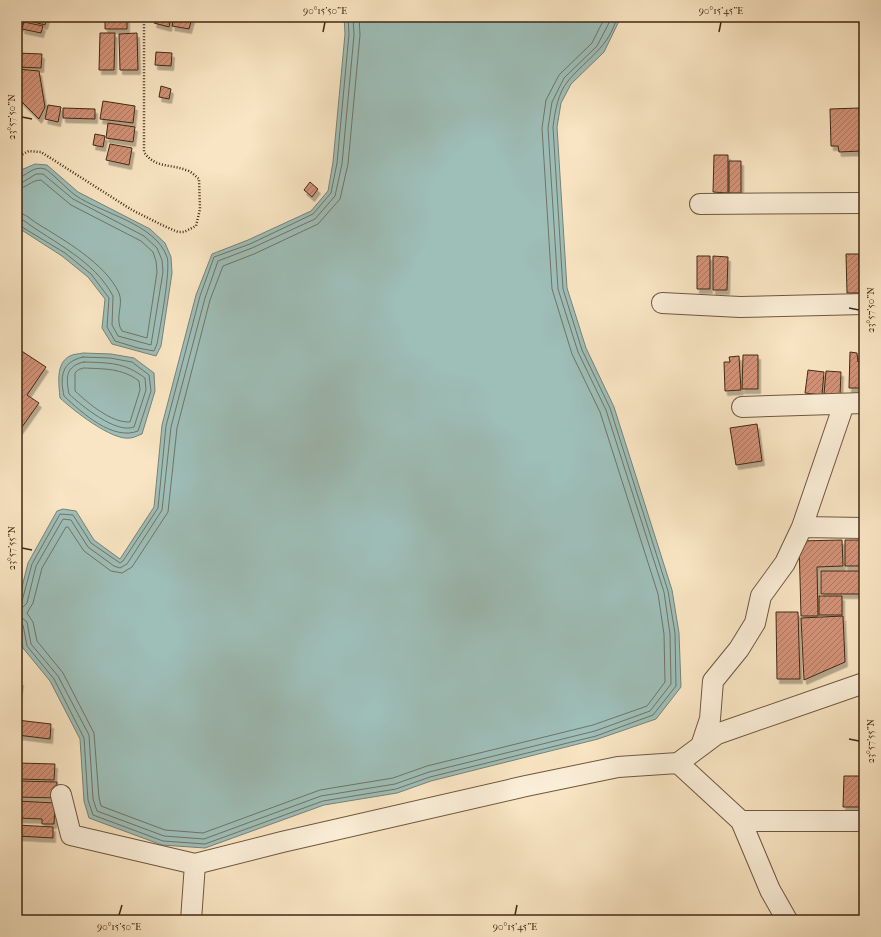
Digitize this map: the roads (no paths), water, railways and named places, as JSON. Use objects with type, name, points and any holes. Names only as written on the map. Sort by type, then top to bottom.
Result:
[{"type":"street","points":[[700,204],[863,200]]},
{"type":"street","points":[[662,303],[740,306],[864,304]]},
{"type":"street","points":[[742,407],[864,403]]},
{"type":"street","points":[[701,746],[710,720],[713,681],[739,649],[755,623],[761,596],[785,563],[802,527],[844,404]]},
{"type":"street","points":[[802,527],[864,528]]},
{"type":"street","points":[[61,795],[70,835],[195,864],[282,842],[526,786],[618,767],[678,763],[717,734],[864,683]]},
{"type":"street","points":[[678,763],[741,821],[770,890],[787,920]]},
{"type":"street","points":[[741,821],[864,820]]},
{"type":"street","points":[[191,920],[195,864]]},
{"type":"water","points":[[344,17],[621,17],[604,52],[571,84],[561,103],[557,127],[567,288],[586,348],[614,407],[672,590],[679,633],[681,687],[656,719],[598,739],[431,781],[397,793],[324,805],[205,848],[162,845],[89,818],[84,801],[80,739],[50,681],[23,648],[17,617],[17,607],[28,563],[57,511],[63,509],[76,511],[94,540],[120,559],[154,507],[162,425],[196,295],[212,254],[248,240],[311,211],[328,191],[333,162],[345,34]]},
{"type":"water","points":[[35,164],[47,165],[78,192],[150,229],[165,243],[171,257],[172,273],[161,346],[156,356],[112,344],[102,328],[105,299],[88,277],[62,256],[17,227],[17,176],[21,170]]},
{"type":"water","points":[[83,353],[111,354],[134,358],[154,373],[155,391],[142,434],[133,438],[122,438],[113,435],[93,424],[60,398],[59,375],[62,364],[65,359],[71,355]]}]
